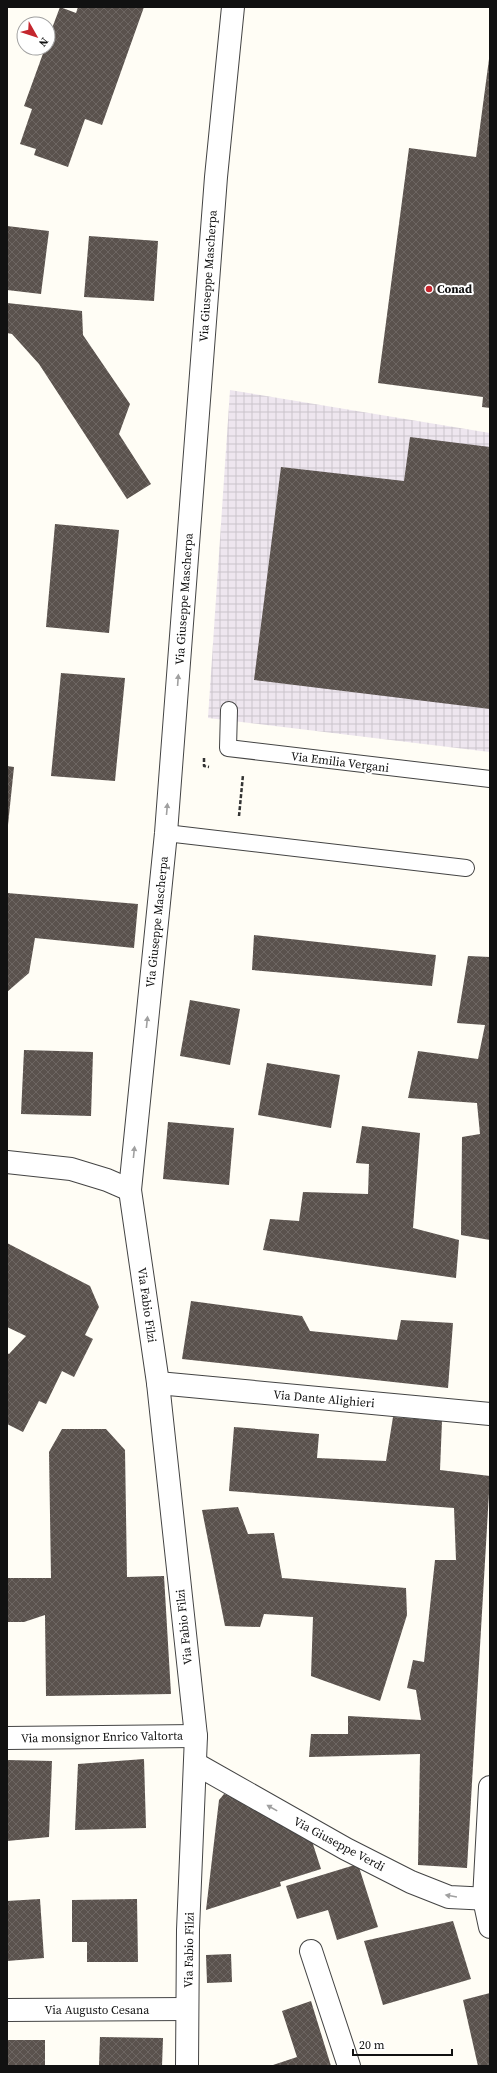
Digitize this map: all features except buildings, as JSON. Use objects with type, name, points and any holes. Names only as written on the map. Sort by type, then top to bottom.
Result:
[{"type":"street","name":"Via Giuseppe Mascherpa","points":[[130,1190],[166,833],[216,177],[233,7]]},
{"type":"street","points":[[7,1162],[71,1169],[107,1180],[130,1190]]},
{"type":"street","name":"Via Fabio Filzi","points":[[130,1190],[158,1383],[196,1736],[188,1930],[187,2066]]},
{"type":"street","name":"Via Dante Alighieri","points":[[158,1383],[490,1414]]},
{"type":"street","name":"Via monsignor Enrico Valtorta","points":[[7,1738],[196,1736]]},
{"type":"street","name":"Via Giuseppe Verdi","points":[[196,1764],[346,1849],[411,1882],[449,1897],[487,1899]]},
{"type":"street","points":[[490,1787],[487,1899],[490,1926]]},
{"type":"street","points":[[311,1951],[349,2066]]},
{"type":"street","name":"Via Augusto Cesana","points":[[7,2010],[187,2009]]},
{"type":"lane","name":"Via Emilia Vergani","points":[[229,710],[228,748],[490,779]]},
{"type":"lane","points":[[166,833],[466,868]]},
{"type":"path","points":[[236,840],[246,751]]},
{"type":"shaded area","points":[[230,390],[490,433],[490,752],[208,718]]},
{"type":"place","name":"Conad","points":[[429,289]]}]
